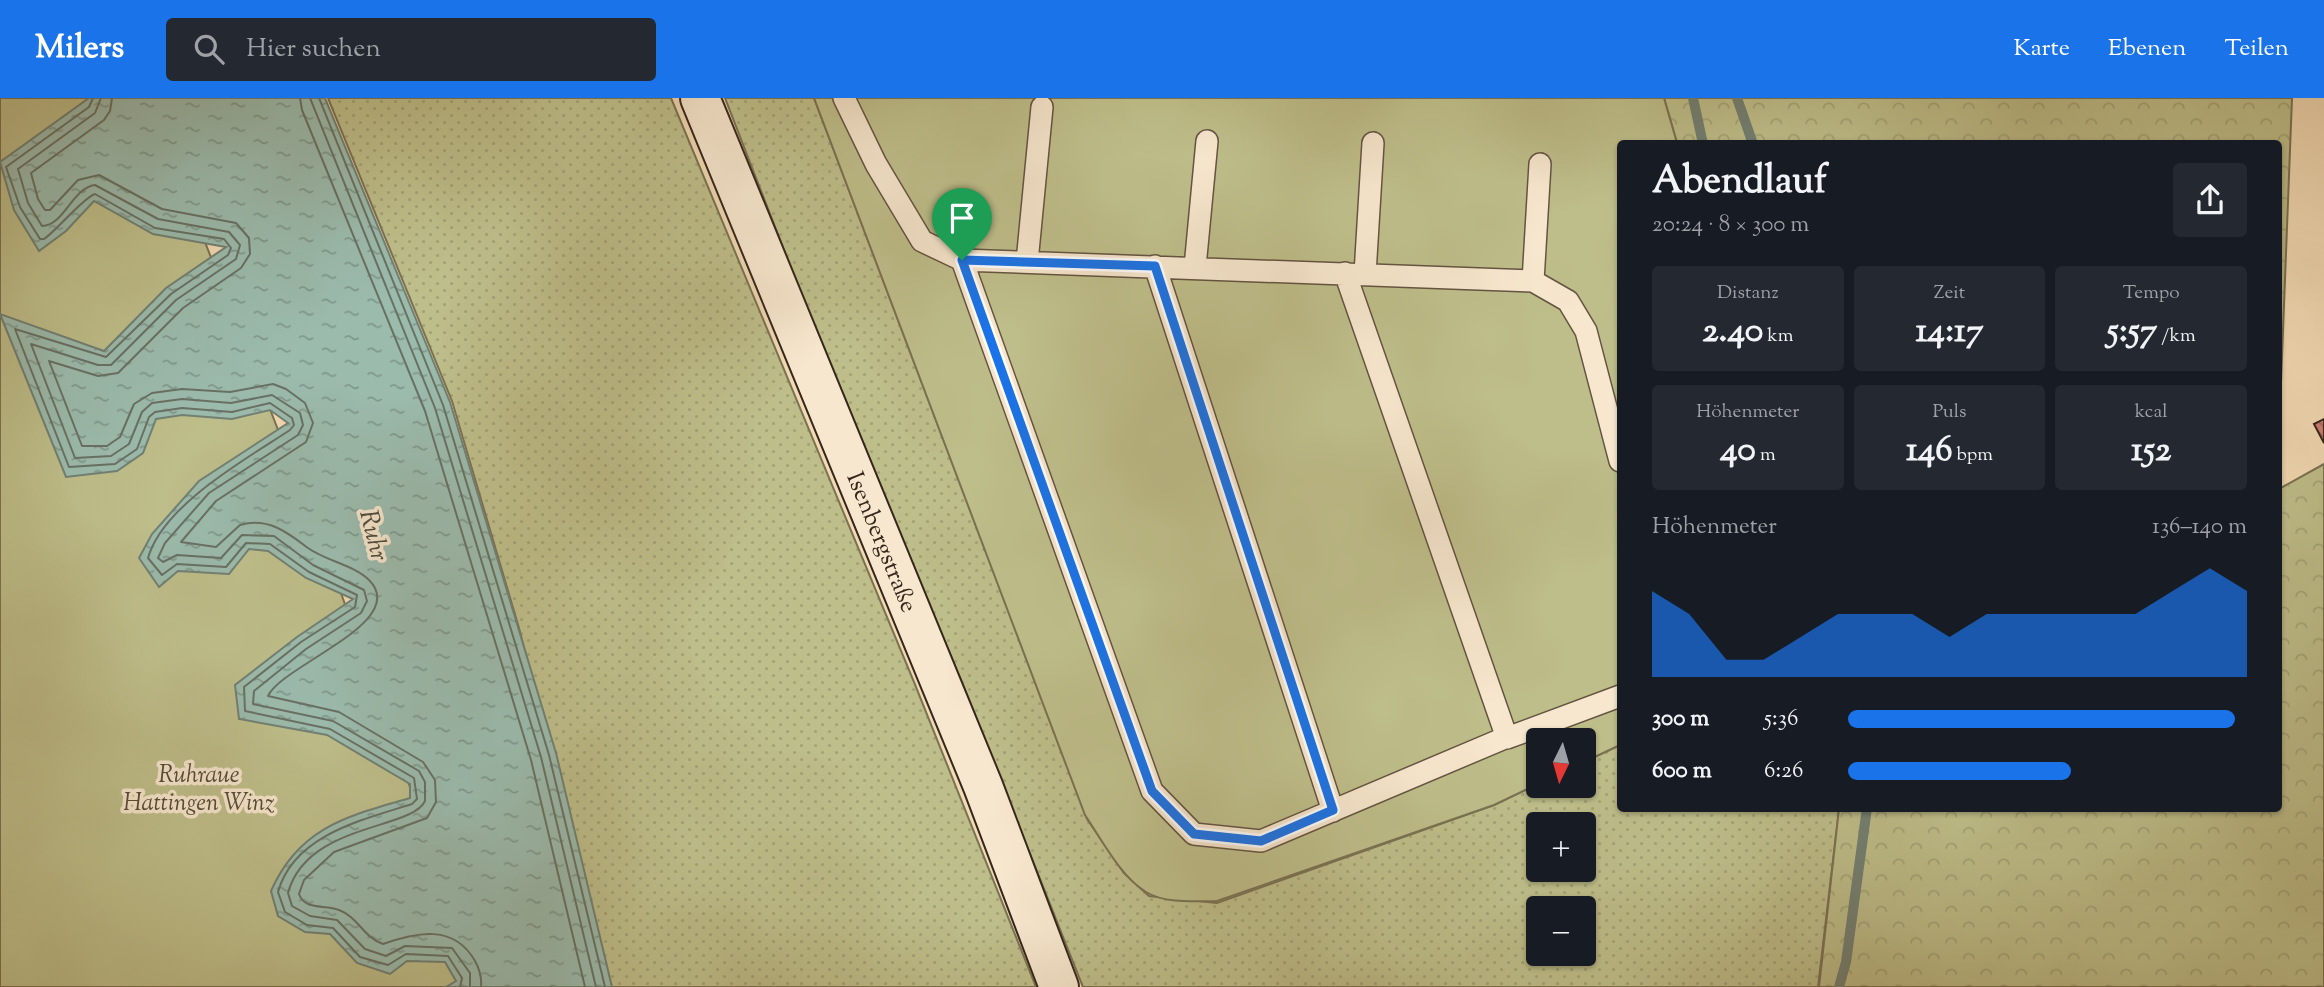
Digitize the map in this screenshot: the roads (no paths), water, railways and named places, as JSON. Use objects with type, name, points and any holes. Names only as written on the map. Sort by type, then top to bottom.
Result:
[{"type":"main road","name":"Isenbergstraße","points":[[700,98],[982,786],[1059,987]]},
{"type":"lane","points":[[844,98],[876,163],[922,241],[962,260],[1533,281],[1568,301],[1586,331],[1617,450]]},
{"type":"lane","points":[[1027,262],[1042,107]]},
{"type":"lane","points":[[1195,267],[1207,141]]},
{"type":"lane","points":[[1373,143],[1355,273],[1507,737]]},
{"type":"lane","points":[[1533,281],[1540,164]]},
{"type":"lane","points":[[962,260],[1152,791],[1194,834],[1261,841],[1507,737],[1617,697]]},
{"type":"lane","points":[[1155,266],[1333,810]]},
{"type":"water","name":"Ruhr","points":[[89,98],[325,98],[450,402],[556,753],[612,987],[446,987],[456,981],[445,962],[407,961],[390,974],[357,963],[330,934],[305,932],[278,916],[271,891],[282,869],[296,852],[311,838],[346,818],[410,798],[410,784],[327,735],[239,719],[235,685],[297,637],[353,599],[306,578],[268,551],[249,549],[229,574],[178,571],[159,587],[139,558],[152,534],[199,481],[288,423],[270,410],[232,419],[182,415],[156,419],[143,453],[117,471],[66,477],[0,314],[104,351],[166,288],[226,247],[153,234],[94,201],[66,231],[39,251],[14,210],[0,162]]},
{"type":"waterway","points":[[1693,98],[1702,140]]},
{"type":"waterway","points":[[1737,98],[1752,140]]},
{"type":"waterway","points":[[1839,987],[1846,962],[1866,812]]},
{"type":"park label","name":"Ruhraue Hattingen Winz","points":[[199,788]]}]
